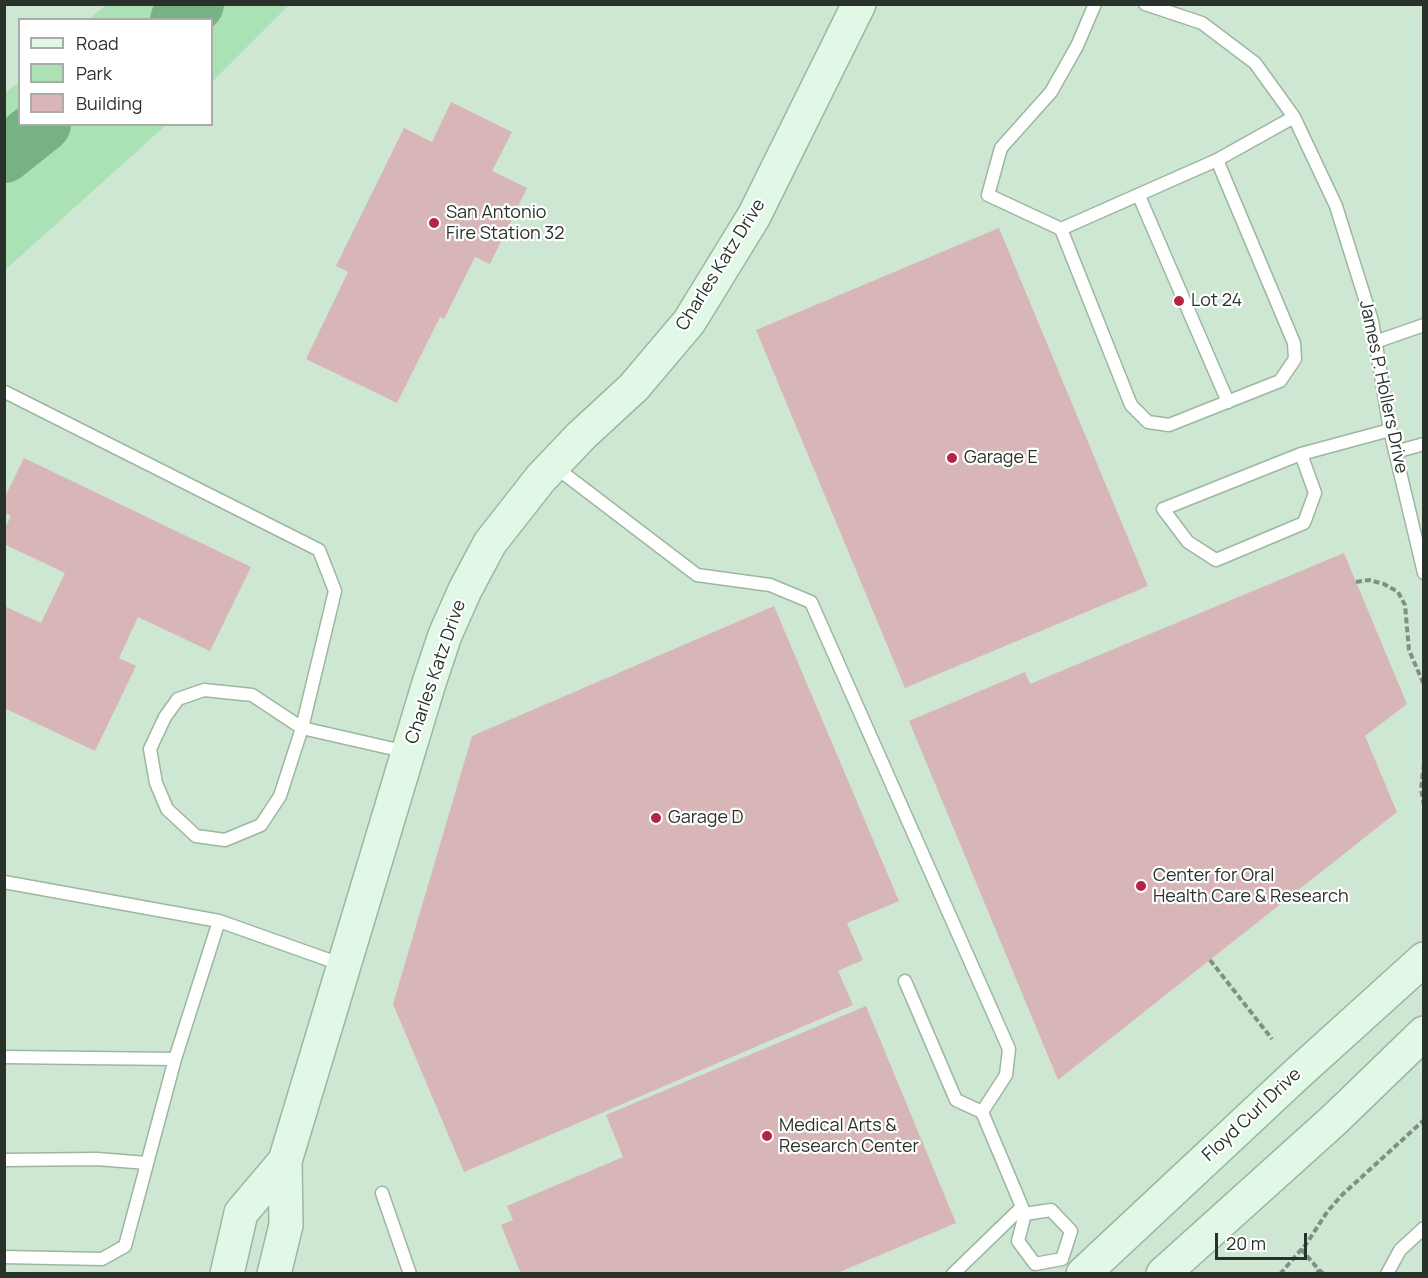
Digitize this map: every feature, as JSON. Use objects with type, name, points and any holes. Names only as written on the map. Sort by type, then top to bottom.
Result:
[{"type":"street","name":"Charles Katz Drive","points":[[274,1274],[286,1225],[285,1161],[408,752],[445,635],[465,590],[490,543],[553,465],[634,387],[689,322],[754,216],[859,4]]},
{"type":"street","name":"Floyd Curl Drive","points":[[1073,1266],[1298,1073],[1424,959]]},
{"type":"street","points":[[1163,1274],[1334,1119],[1424,1033]]},
{"type":"street","name":"Charles Katz Drive","points":[[227,1274],[241,1214],[285,1161]]},
{"type":"lane","points":[[1095,4],[1077,46],[1051,92],[1001,148],[988,195],[1061,229],[1131,405],[1149,422],[1169,425],[1280,381],[1295,359],[1294,343],[1217,160]]},
{"type":"lane","name":"James P. Hollers Drive","points":[[1146,4],[1202,23],[1255,63],[1294,117],[1336,206],[1372,321],[1389,430],[1420,546],[1424,573]]},
{"type":"lane","points":[[1061,229],[1217,160],[1294,117]]},
{"type":"lane","points":[[1139,196],[1228,402]]},
{"type":"lane","points":[[1375,342],[1424,326]]},
{"type":"lane","points":[[5,392],[319,550],[335,591],[302,728],[280,796],[261,825],[225,840],[196,836],[167,809],[156,783],[150,749],[165,717],[178,699],[204,690],[252,695],[302,728],[408,752]]},
{"type":"lane","points":[[1300,454],[1315,493],[1304,523],[1216,560],[1188,542],[1163,509],[1300,454],[1389,430]]},
{"type":"lane","points":[[1395,452],[1424,444]]},
{"type":"lane","points":[[553,465],[697,575],[770,585],[811,602],[1010,1049],[1006,1075],[982,1112]]},
{"type":"lane","points":[[4,882],[219,921],[344,965]]},
{"type":"lane","points":[[4,1257],[102,1259],[125,1246],[175,1059],[219,921]]},
{"type":"lane","points":[[905,981],[956,1100],[982,1112],[1023,1211],[1018,1241],[1035,1264],[1073,1266]]},
{"type":"lane","points":[[4,1057],[175,1059]]},
{"type":"lane","points":[[4,1160],[97,1159],[147,1163]]},
{"type":"lane","points":[[382,1193],[410,1274]]},
{"type":"lane","points":[[953,1274],[1023,1211],[1051,1210],[1071,1231],[1073,1266],[1076,1274]]},
{"type":"lane","points":[[1387,1274],[1400,1250],[1424,1228]]},
{"type":"path","points":[[1356,582],[1369,580],[1398,592],[1405,605],[1409,650],[1424,685]]},
{"type":"path","points":[[1424,764],[1421,789],[1424,805]]},
{"type":"path","points":[[1210,960],[1272,1039]]},
{"type":"path","points":[[1280,1274],[1342,1195],[1424,1120]]},
{"type":"path","points":[[1301,1249],[1318,1272],[1324,1274]]},
{"type":"green space","points":[[106,4],[289,5],[213,81],[213,18],[90,18]]},
{"type":"green space","points":[[18,83],[18,126],[165,126],[5,270],[5,93]]},
{"type":"building","name":"San Antonio Fire Station 32","points":[[451,102],[512,132],[492,171],[527,188],[490,264],[475,257],[444,319],[440,317],[397,403],[306,359],[348,272],[336,266],[404,128],[432,142]]},
{"type":"building","name":"Garage E","points":[[999,228],[1148,586],[905,688],[756,330]]},
{"type":"building","points":[[24,458],[251,567],[210,651],[138,617],[119,658],[136,666],[95,751],[4,708],[4,606],[41,623],[65,573],[4,544],[4,530],[11,516],[4,512],[4,499]]},
{"type":"building","name":"Center for Oral Health Care & Research","points":[[1344,553],[1407,704],[1365,736],[1397,812],[1058,1080],[909,721],[1025,672],[1030,684]]},
{"type":"building","name":"Garage D","points":[[774,606],[899,901],[847,923],[863,960],[838,971],[853,1005],[464,1172],[393,1004],[472,736]]},
{"type":"building","name":"Medical Arts & Research Center","points":[[866,1006],[956,1223],[835,1274],[521,1274],[501,1225],[513,1220],[507,1206],[623,1157],[606,1115]]},
{"type":"waterway","points":[[180,18],[196,4]]},
{"type":"waterway","points":[[4,155],[40,126]]},
{"type":"place","name":"San Antonio Fire Station 32","points":[[434,223]]},
{"type":"place","name":"Lot 24","points":[[1179,301]]},
{"type":"place","name":"Garage E","points":[[952,458]]},
{"type":"place","name":"Garage D","points":[[656,818]]},
{"type":"place","name":"Center for Oral Health Care & Research","points":[[1141,886]]},
{"type":"place","name":"Medical Arts & Research Center","points":[[767,1136]]}]
